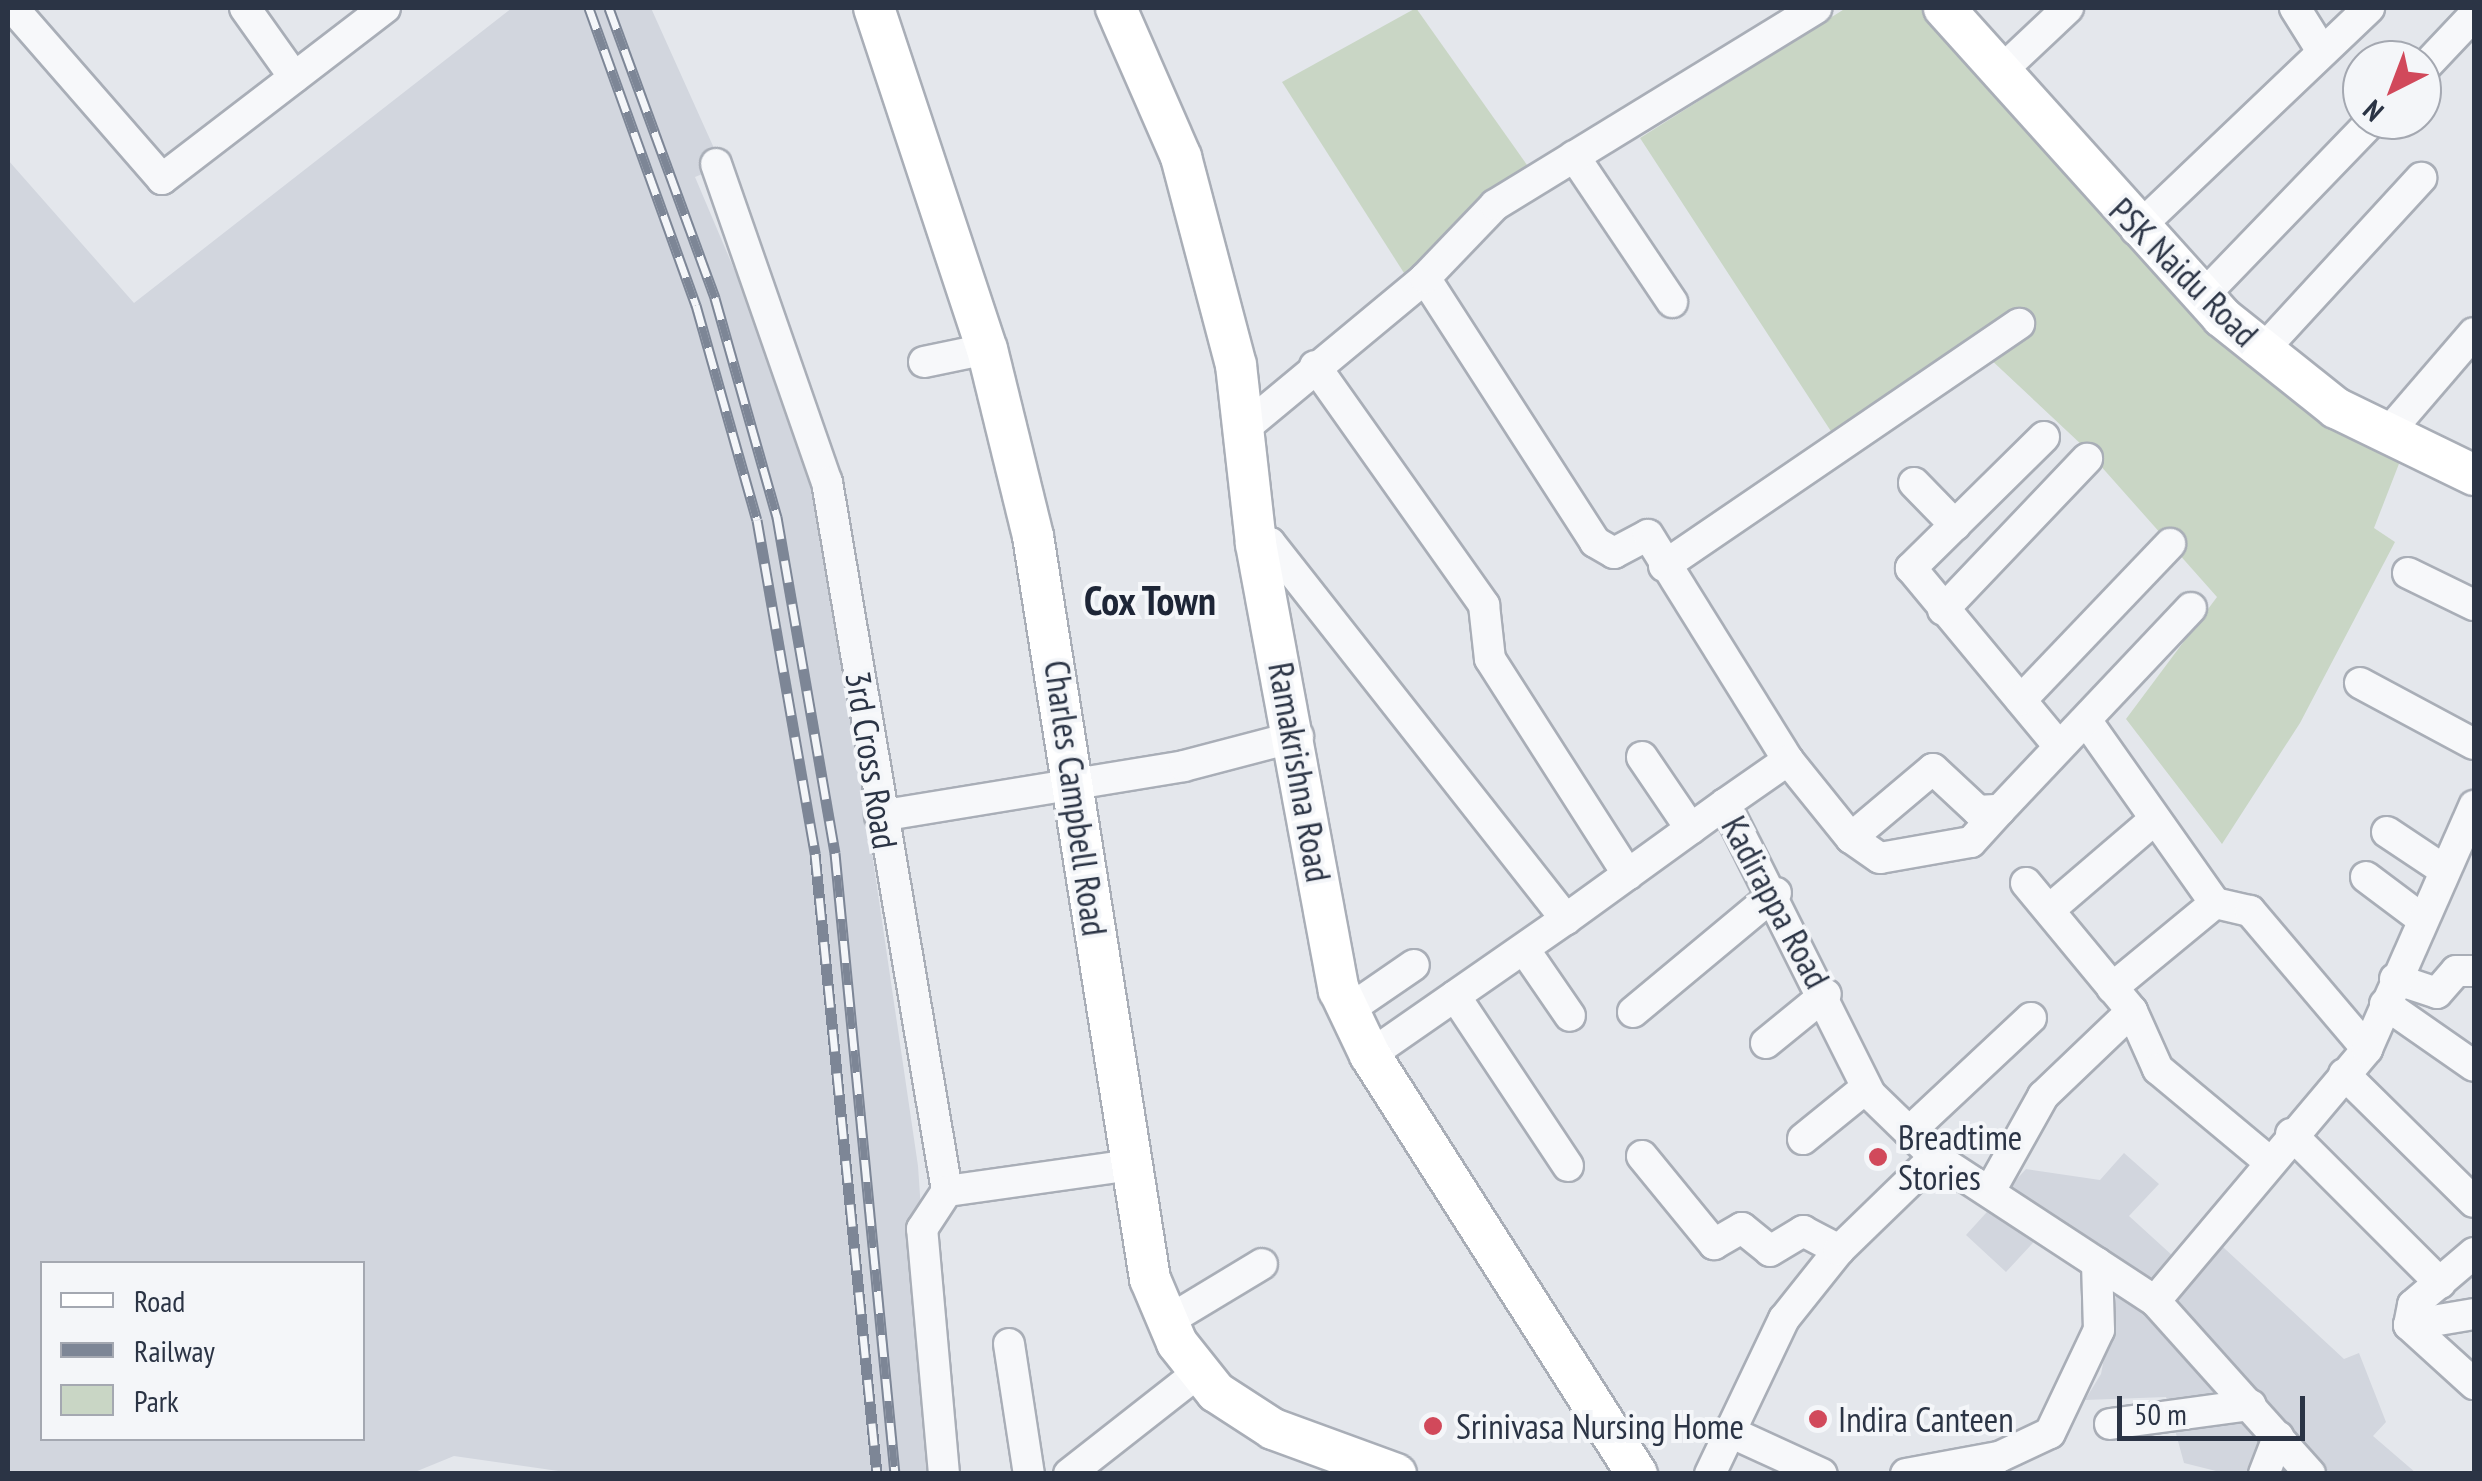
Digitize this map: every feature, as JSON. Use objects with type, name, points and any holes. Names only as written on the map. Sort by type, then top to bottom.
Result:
[{"type":"street","points":[[13,8],[162,179],[385,8]]},
{"type":"street","points":[[245,8],[294,76]]},
{"type":"street","name":"Ramakrishna Road","points":[[1116,8],[1186,170],[1247,426],[1256,544],[1298,736],[1331,962],[1347,1011],[1370,1055],[1638,1474]]},
{"type":"street","points":[[1247,426],[1424,278],[1495,206],[1817,8]]},
{"type":"street","name":"PSK Naidu Road","points":[[1944,8],[2136,230],[2202,297],[2263,350],[2387,434],[2474,475]]},
{"type":"street","points":[[1999,73],[2068,8]]},
{"type":"street","points":[[2296,8],[2322,52]]},
{"type":"street","points":[[2136,230],[2369,8]]},
{"type":"street","name":"Charles Campbell Road","points":[[881,10],[987,350],[1077,781],[1126,1166],[1166,1322],[1198,1373],[1273,1430],[1396,1474]]},
{"type":"street","points":[[2442,49],[2474,16]]},
{"type":"street","points":[[2202,297],[2354,140]]},
{"type":"street","points":[[1574,156],[1672,302]]},
{"type":"street","name":"3rd Cross Road","points":[[716,164],[827,482],[880,816],[947,1191]]},
{"type":"street","points":[[2263,350],[2421,178]]},
{"type":"street","points":[[1424,278],[1594,542],[1614,553],[1643,533],[1788,760],[1852,838],[1880,858],[1970,842],[2058,745],[2088,723],[2191,608]]},
{"type":"street","points":[[1664,566],[2019,324]]},
{"type":"street","points":[[2387,434],[2474,333]]},
{"type":"street","points":[[924,362],[987,350]]},
{"type":"street","points":[[1315,366],[1484,605],[1490,659],[1628,875]]},
{"type":"street","points":[[2044,437],[1911,568],[2058,745]]},
{"type":"street","points":[[1943,610],[2086,459]]},
{"type":"street","points":[[1914,482],[1955,525]]},
{"type":"street","points":[[1256,544],[1270,543],[1566,919]]},
{"type":"street","points":[[2021,700],[2170,544]]},
{"type":"street","points":[[2408,574],[2474,605]]},
{"type":"street","points":[[2360,683],[2474,744]]},
{"type":"street","points":[[2088,723],[2214,903],[2250,911],[2367,1049]]},
{"type":"street","points":[[880,816],[1298,736]]},
{"type":"street","points":[[1642,758],[1690,829]]},
{"type":"street","points":[[1725,804],[1788,760]]},
{"type":"street","points":[[1852,838],[1933,769],[1978,811],[2000,810]]},
{"type":"street","name":"Kadirappa Road","points":[[1370,1055],[1725,804],[1776,892],[1866,1088],[1935,1157],[2155,1301],[2310,1474]]},
{"type":"street","points":[[2155,1301],[2266,1159],[2367,1049],[2474,806]]},
{"type":"street","points":[[2050,910],[2154,820]]},
{"type":"street","points":[[2386,832],[2444,870]]},
{"type":"street","points":[[2366,877],[2422,919]]},
{"type":"street","points":[[2026,883],[2122,1000],[2158,1069],[2266,1159]]},
{"type":"street","points":[[1634,1012],[1776,892]]},
{"type":"street","points":[[1990,1191],[2043,1096],[2122,1000],[2214,903]]},
{"type":"street","points":[[1524,948],[1570,1016]]},
{"type":"street","points":[[1347,1011],[1414,965]]},
{"type":"street","points":[[2390,991],[2437,992],[2456,971],[2474,972]]},
{"type":"street","points":[[2390,991],[2474,1066]]},
{"type":"street","points":[[1766,1043],[1826,994]]},
{"type":"street","points":[[1455,996],[1568,1166]]},
{"type":"street","points":[[1909,1132],[2031,1018]]},
{"type":"street","points":[[2344,1074],[2474,1202]]},
{"type":"street","points":[[1803,1139],[1866,1088]]},
{"type":"street","points":[[2291,1134],[2440,1282]]},
{"type":"street","points":[[1642,1156],[1714,1244],[1742,1228],[1770,1251],[1803,1231],[1838,1250]]},
{"type":"street","points":[[1710,1474],[1784,1319],[1838,1250],[1935,1157]]},
{"type":"street","points":[[944,1474],[922,1228],[947,1191],[1126,1166]]},
{"type":"street","points":[[2409,1326],[2413,1306],[2474,1252]]},
{"type":"street","points":[[1906,1474],[1999,1457],[2050,1433],[2099,1330],[2097,1263]]},
{"type":"street","points":[[1166,1322],[1262,1264]]},
{"type":"street","points":[[2409,1326],[2474,1314]]},
{"type":"street","points":[[2409,1326],[2474,1384]]},
{"type":"street","points":[[1009,1344],[1029,1474]]},
{"type":"street","points":[[1069,1474],[1198,1373]]},
{"type":"street","points":[[2110,1424],[2251,1405]]},
{"type":"street","points":[[1728,1431],[1822,1474]]},
{"type":"street","points":[[2264,1474],[2278,1437]]},
{"type":"shaded area","points":[[512,8],[651,8],[722,166],[695,177],[814,458],[918,1166],[939,1473],[579,1474],[454,1456],[410,1474],[8,1473],[8,160],[134,303]]},
{"type":"shaded area","points":[[2124,1153],[2159,1184],[2129,1216],[2185,1267],[2210,1235],[2344,1359],[2359,1353],[2386,1422],[2373,1436],[2416,1473],[2228,1474],[2184,1463],[2166,1397],[2085,1400],[2101,1374],[2119,1280],[2042,1233],[2006,1272],[1966,1235],[2026,1169],[2100,1180]]},
{"type":"green space","points":[[1416,8],[1527,165],[1404,273],[1282,82]]},
{"type":"green space","points":[[1846,8],[1924,8],[2198,317],[2402,456],[2374,528],[2395,542],[2300,723],[2222,844],[2126,719],[2217,597],[2083,446],[1972,342],[1836,439],[1640,138]]},
{"type":"railway","points":[[589,8],[696,305],[757,520],[815,854],[877,1474]]},
{"type":"railway","points":[[609,8],[715,298],[777,517],[835,853],[895,1474]]},
{"type":"place","name":"Breadtime Stories","points":[[1878,1157]]},
{"type":"place","name":"Indira Canteen","points":[[1818,1419]]},
{"type":"place","name":"Srinivasa Nursing Home","points":[[1433,1426]]},
{"type":"district","name":"Cox Town","points":[[1150,600]]}]
